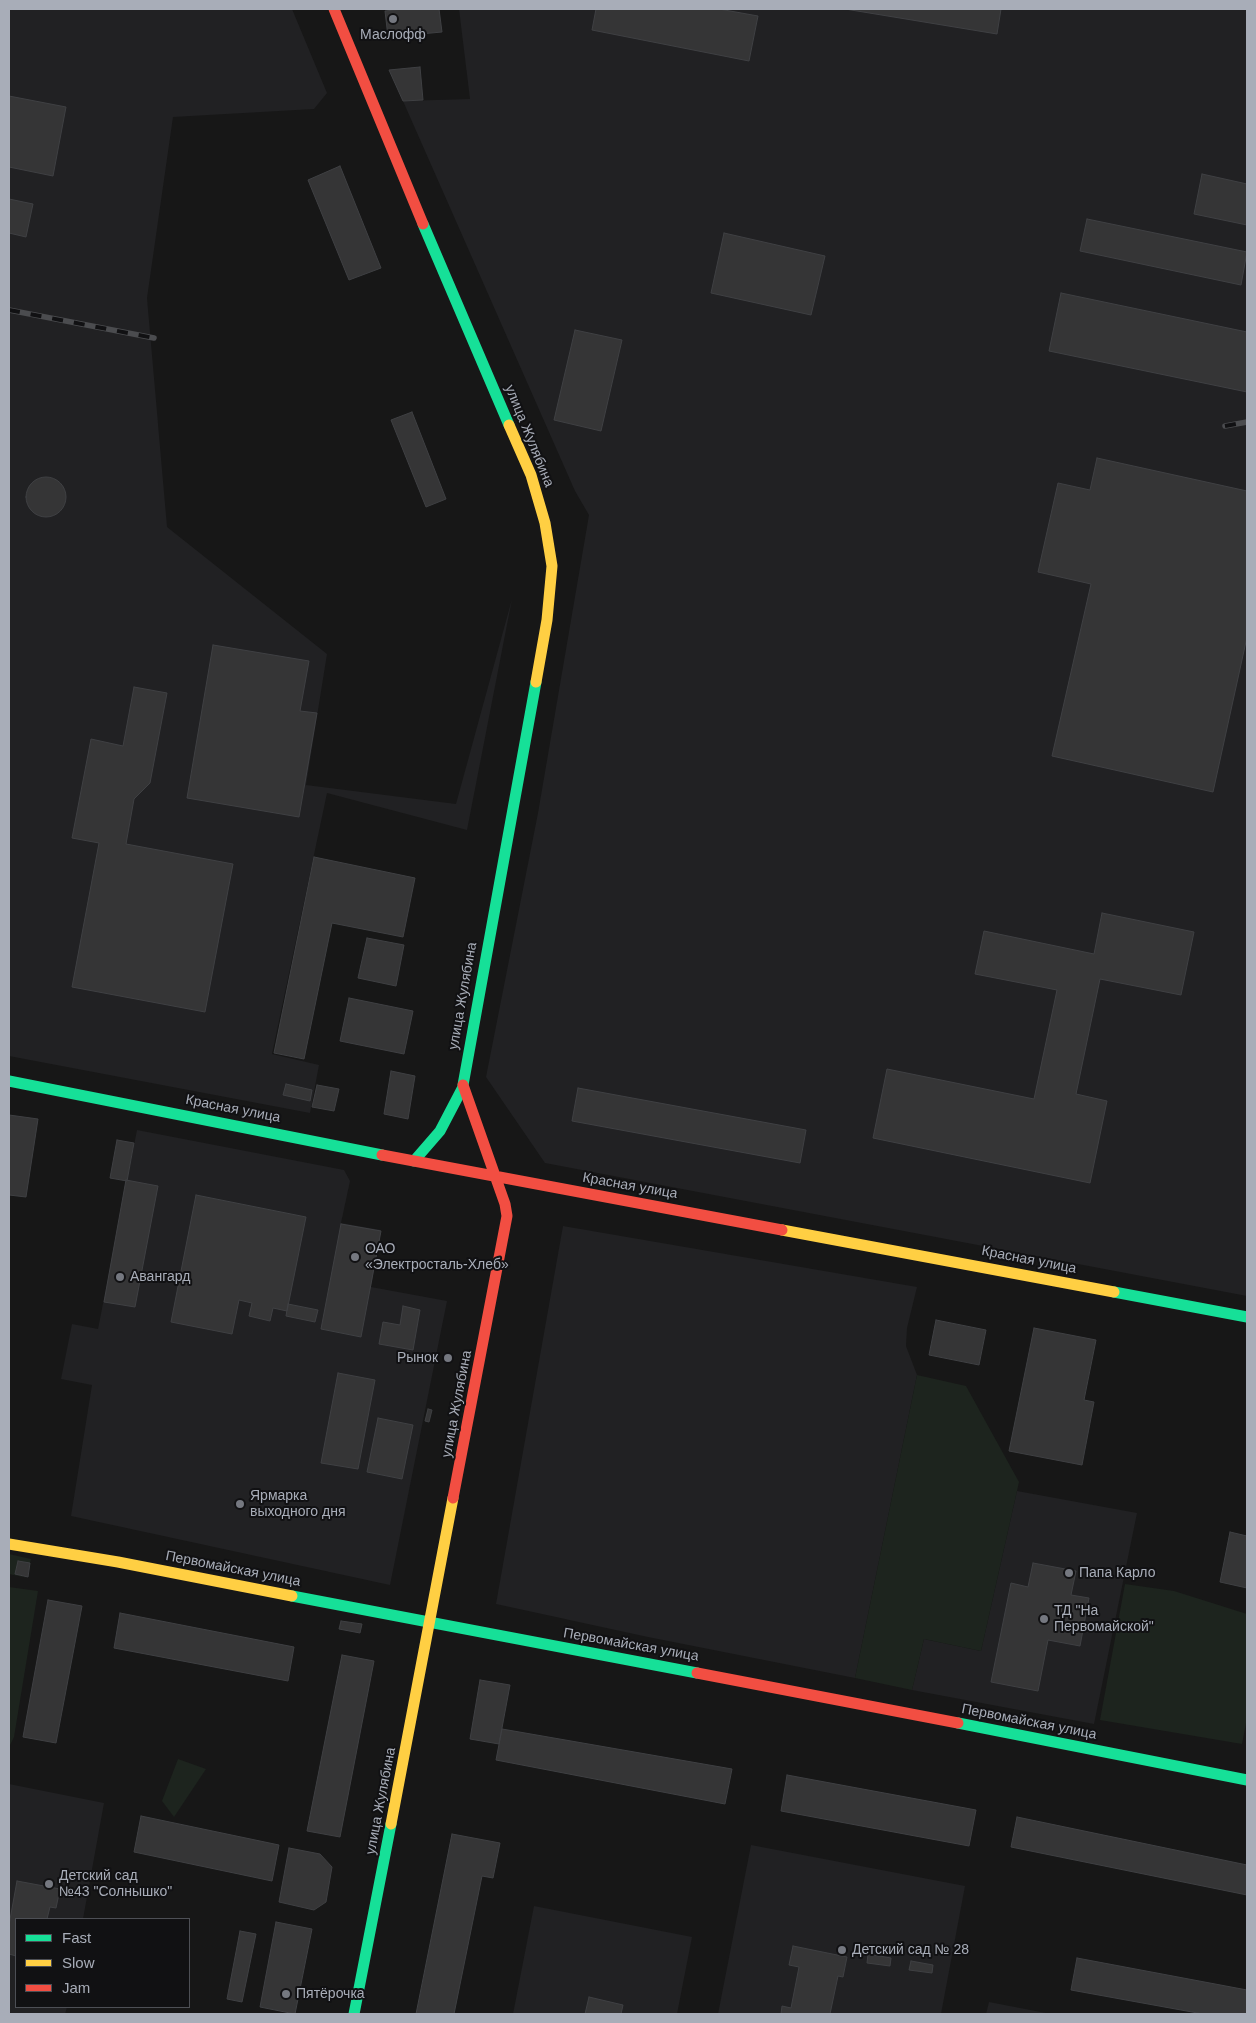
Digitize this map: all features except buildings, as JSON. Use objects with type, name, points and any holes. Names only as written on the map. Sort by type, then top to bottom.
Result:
[{"type":"main road","name":"улица Жулябина","points":[[334,9],[422,225],[531,475],[550,549],[551,585],[547,620],[463,1087],[495,1176],[507,1216],[431,1622],[354,2014]]},
{"type":"main road","name":"Красная улица","points":[[9,1081],[414,1162],[1247,1317]]},
{"type":"main road","points":[[414,1162],[440,1131],[463,1087]]},
{"type":"main road","name":"Первомайская улица","points":[[9,1544],[128,1564],[1247,1780]]},
{"type":"shaded area","points":[[9,9],[292,9],[327,93],[314,109],[173,117],[147,298],[167,527],[327,654],[306,785],[456,804],[512,599],[467,830],[327,793],[272,1054],[319,1065],[310,1113],[9,1056]]},
{"type":"shaded area","points":[[459,9],[1247,9],[1247,1296],[545,1163],[486,1077],[538,813],[589,515],[575,491],[403,101],[470,99]]},
{"type":"shaded area","name":"ОАО «Электросталь-Хлеб»","points":[[137,1130],[344,1170],[350,1181],[341,1223],[381,1230],[371,1287],[447,1301],[390,1585],[71,1516],[92,1385],[61,1379],[72,1324],[98,1329]]},
{"type":"shaded area","points":[[563,1226],[917,1287],[907,1328],[906,1346],[917,1375],[855,1678],[648,1637],[496,1604]]},
{"type":"shaded area","points":[[917,1375],[966,1386],[1019,1482],[981,1651],[924,1639],[912,1690],[855,1678]]},
{"type":"shaded area","points":[[1017,1491],[1137,1513],[1094,1724],[912,1690],[924,1639],[981,1651]]},
{"type":"shaded area","points":[[9,1554],[31,1559],[30,1563],[18,1561],[15,1574],[28,1578],[9,1574]]},
{"type":"shaded area","points":[[1125,1584],[1174,1591],[1247,1614],[1247,1718],[1242,1744],[1100,1720]]},
{"type":"shaded area","points":[[9,1587],[38,1591],[14,1737],[9,1747]]},
{"type":"shaded area","points":[[178,1759],[206,1769],[174,1817],[162,1801]]},
{"type":"shaded area","name":"Детский сад №43 \"Солнышко\"","points":[[9,1784],[104,1803],[83,1918],[15,1918],[15,2008],[67,2008],[65,2014],[9,2014]]},
{"type":"shaded area","name":"Детский сад № 28","points":[[751,1845],[965,1886],[941,2014],[718,2014]]},
{"type":"shaded area","points":[[534,1906],[692,1937],[677,2014],[513,2014]]},
{"type":"shaded area","points":[[989,2002],[1051,2014],[986,2014]]},
{"type":"railway","points":[[9,310],[154,338]]},
{"type":"railway","points":[[1225,426],[1247,422]]},
{"type":"traffic: fast","points":[[423,224],[509,425]]},
{"type":"traffic: fast","points":[[463,1085],[536,682]]},
{"type":"traffic: fast","points":[[9,1081],[382,1155]]},
{"type":"traffic: fast","points":[[414,1161],[440,1131],[463,1087]]},
{"type":"traffic: fast","points":[[1114,1292],[1247,1317]]},
{"type":"traffic: fast","points":[[292,1596],[697,1673]]},
{"type":"traffic: fast","points":[[958,1723],[1247,1780]]},
{"type":"traffic: fast","points":[[354,2014],[391,1824]]},
{"type":"traffic: slow","points":[[509,425],[531,475],[545,523],[552,566],[547,620],[536,682]]},
{"type":"traffic: slow","points":[[782,1230],[1114,1292]]},
{"type":"traffic: slow","points":[[391,1824],[453,1498]]},
{"type":"traffic: slow","points":[[9,1544],[118,1562],[292,1596]]},
{"type":"traffic: jam","points":[[334,9],[423,224]]},
{"type":"traffic: jam","points":[[453,1498],[507,1216],[505,1204],[463,1085]]},
{"type":"traffic: jam","points":[[382,1155],[782,1230]]},
{"type":"traffic: jam","points":[[697,1673],[958,1723]]},
{"type":"place","name":"Маслофф","points":[[393,19]]},
{"type":"place","name":"ОАО «Электросталь-Хлеб»","points":[[355,1257]]},
{"type":"place","name":"Авангард","points":[[120,1277]]},
{"type":"place","name":"Рынок","points":[[448,1358]]},
{"type":"place","name":"Ярмарка выходного дня","points":[[240,1504]]},
{"type":"place","name":"Папа Карло","points":[[1069,1573]]},
{"type":"place","name":"ТД \"На Первомайской\"","points":[[1044,1619]]},
{"type":"place","name":"Детский сад №43 \"Солнышко\"","points":[[49,1884]]},
{"type":"place","name":"Детский сад № 28","points":[[842,1950]]},
{"type":"place","name":"Пятёрочка","points":[[286,1994]]}]
